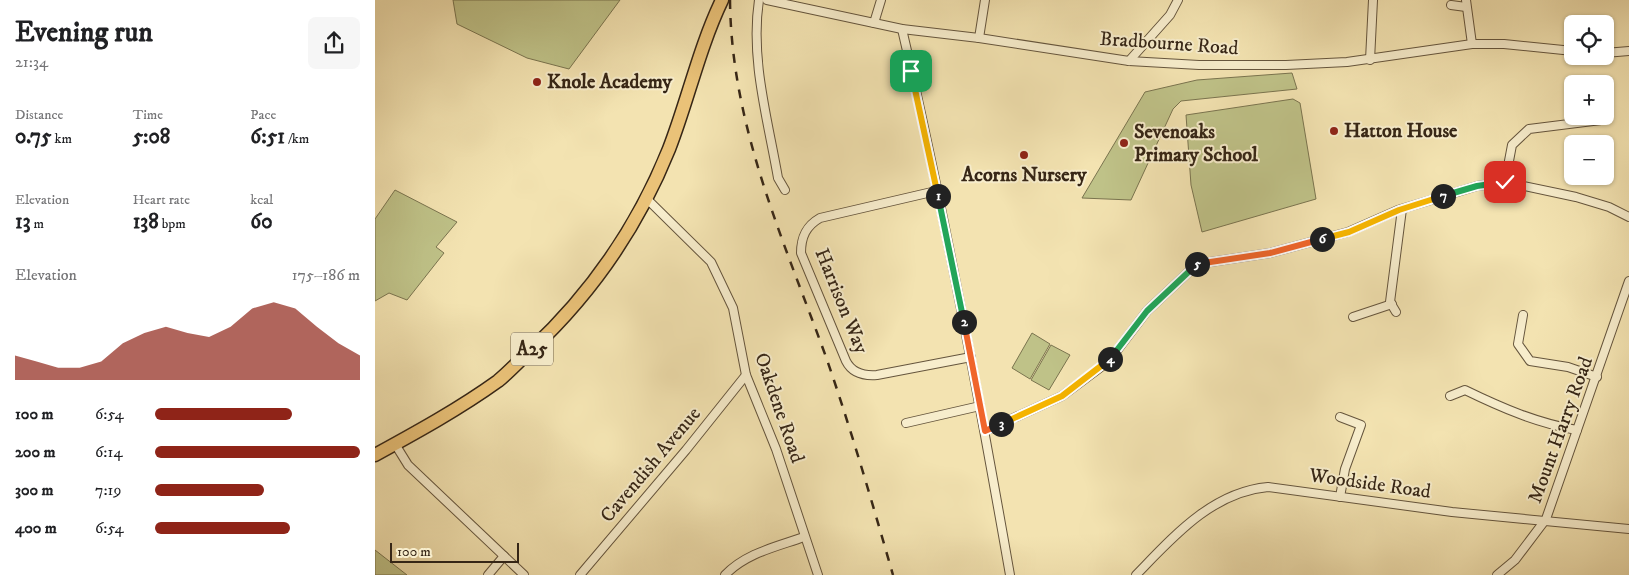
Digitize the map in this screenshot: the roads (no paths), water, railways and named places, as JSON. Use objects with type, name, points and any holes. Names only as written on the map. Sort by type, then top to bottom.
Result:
[{"type":"highway","name":"A25","points":[[375,455],[444,416],[499,380],[549,332],[585,293],[620,246],[647,199],[668,150],[720,5]]},
{"type":"street","points":[[759,0],[756,19],[758,67],[778,178],[785,190]]},
{"type":"street","name":"Bradbourne Road","points":[[767,0],[902,29],[979,38],[1129,60],[1199,65],[1286,65],[1370,60],[1472,44],[1504,44],[1564,50]]},
{"type":"street","points":[[874,23],[881,0]]},
{"type":"street","points":[[979,38],[985,0]]},
{"type":"street","points":[[1129,60],[1170,15],[1178,0]]},
{"type":"street","points":[[1370,60],[1373,0]]},
{"type":"street","points":[[1451,5],[1466,4],[1472,44]]},
{"type":"street","points":[[902,29],[971,357],[1010,575]]},
{"type":"street","points":[[1614,52],[1629,51]]},
{"type":"street","points":[[1505,182],[1512,146],[1529,130],[1565,125]]},
{"type":"street","points":[[985,431],[1062,396],[1109,361],[1147,311],[1197,264],[1270,253],[1349,232],[1402,209],[1477,186],[1505,182],[1576,197],[1629,216]]},
{"type":"street","name":"Harrison Way","points":[[936,191],[820,218],[804,234],[801,253],[845,361],[853,370],[865,375],[877,375],[971,357]]},
{"type":"street","name":"Oakdene Road","points":[[647,199],[711,262],[733,308],[746,375],[776,449],[818,575]]},
{"type":"street","points":[[1396,312],[1392,304],[1402,209]]},
{"type":"street","name":"Mount Harry Road","points":[[1497,575],[1515,560],[1546,520],[1629,281]]},
{"type":"street","points":[[1353,317],[1392,304]]},
{"type":"street","points":[[1523,315],[1517,344],[1530,361],[1568,367],[1597,377]]},
{"type":"street","points":[[1527,370],[1530,361]]},
{"type":"street","name":"Cavendish Avenue","points":[[580,575],[687,450],[746,375]]},
{"type":"street","points":[[1450,396],[1465,390],[1502,408],[1544,424],[1577,430]]},
{"type":"street","points":[[906,423],[980,406]]},
{"type":"street","points":[[1340,497],[1345,469],[1361,425],[1341,417]]},
{"type":"street","points":[[395,444],[408,465],[524,575]]},
{"type":"street","name":"Woodside Road","points":[[1136,575],[1191,521],[1212,506],[1241,492],[1267,487],[1452,512],[1629,529]]},
{"type":"street","points":[[725,575],[737,563],[748,556],[805,537]]},
{"type":"street","points":[[488,575],[504,556]]},
{"type":"railway","points":[[730,0],[733,47],[740,93],[750,138],[777,226],[835,384],[893,575]]},
{"type":"place","name":"Knole Academy","points":[[537,82]]},
{"type":"place","name":"Hatton House","points":[[1334,131]]},
{"type":"place","name":"Sevenoaks Primary School","points":[[1124,143]]},
{"type":"place","name":"Acorns Nursery","points":[[1024,155]]}]
